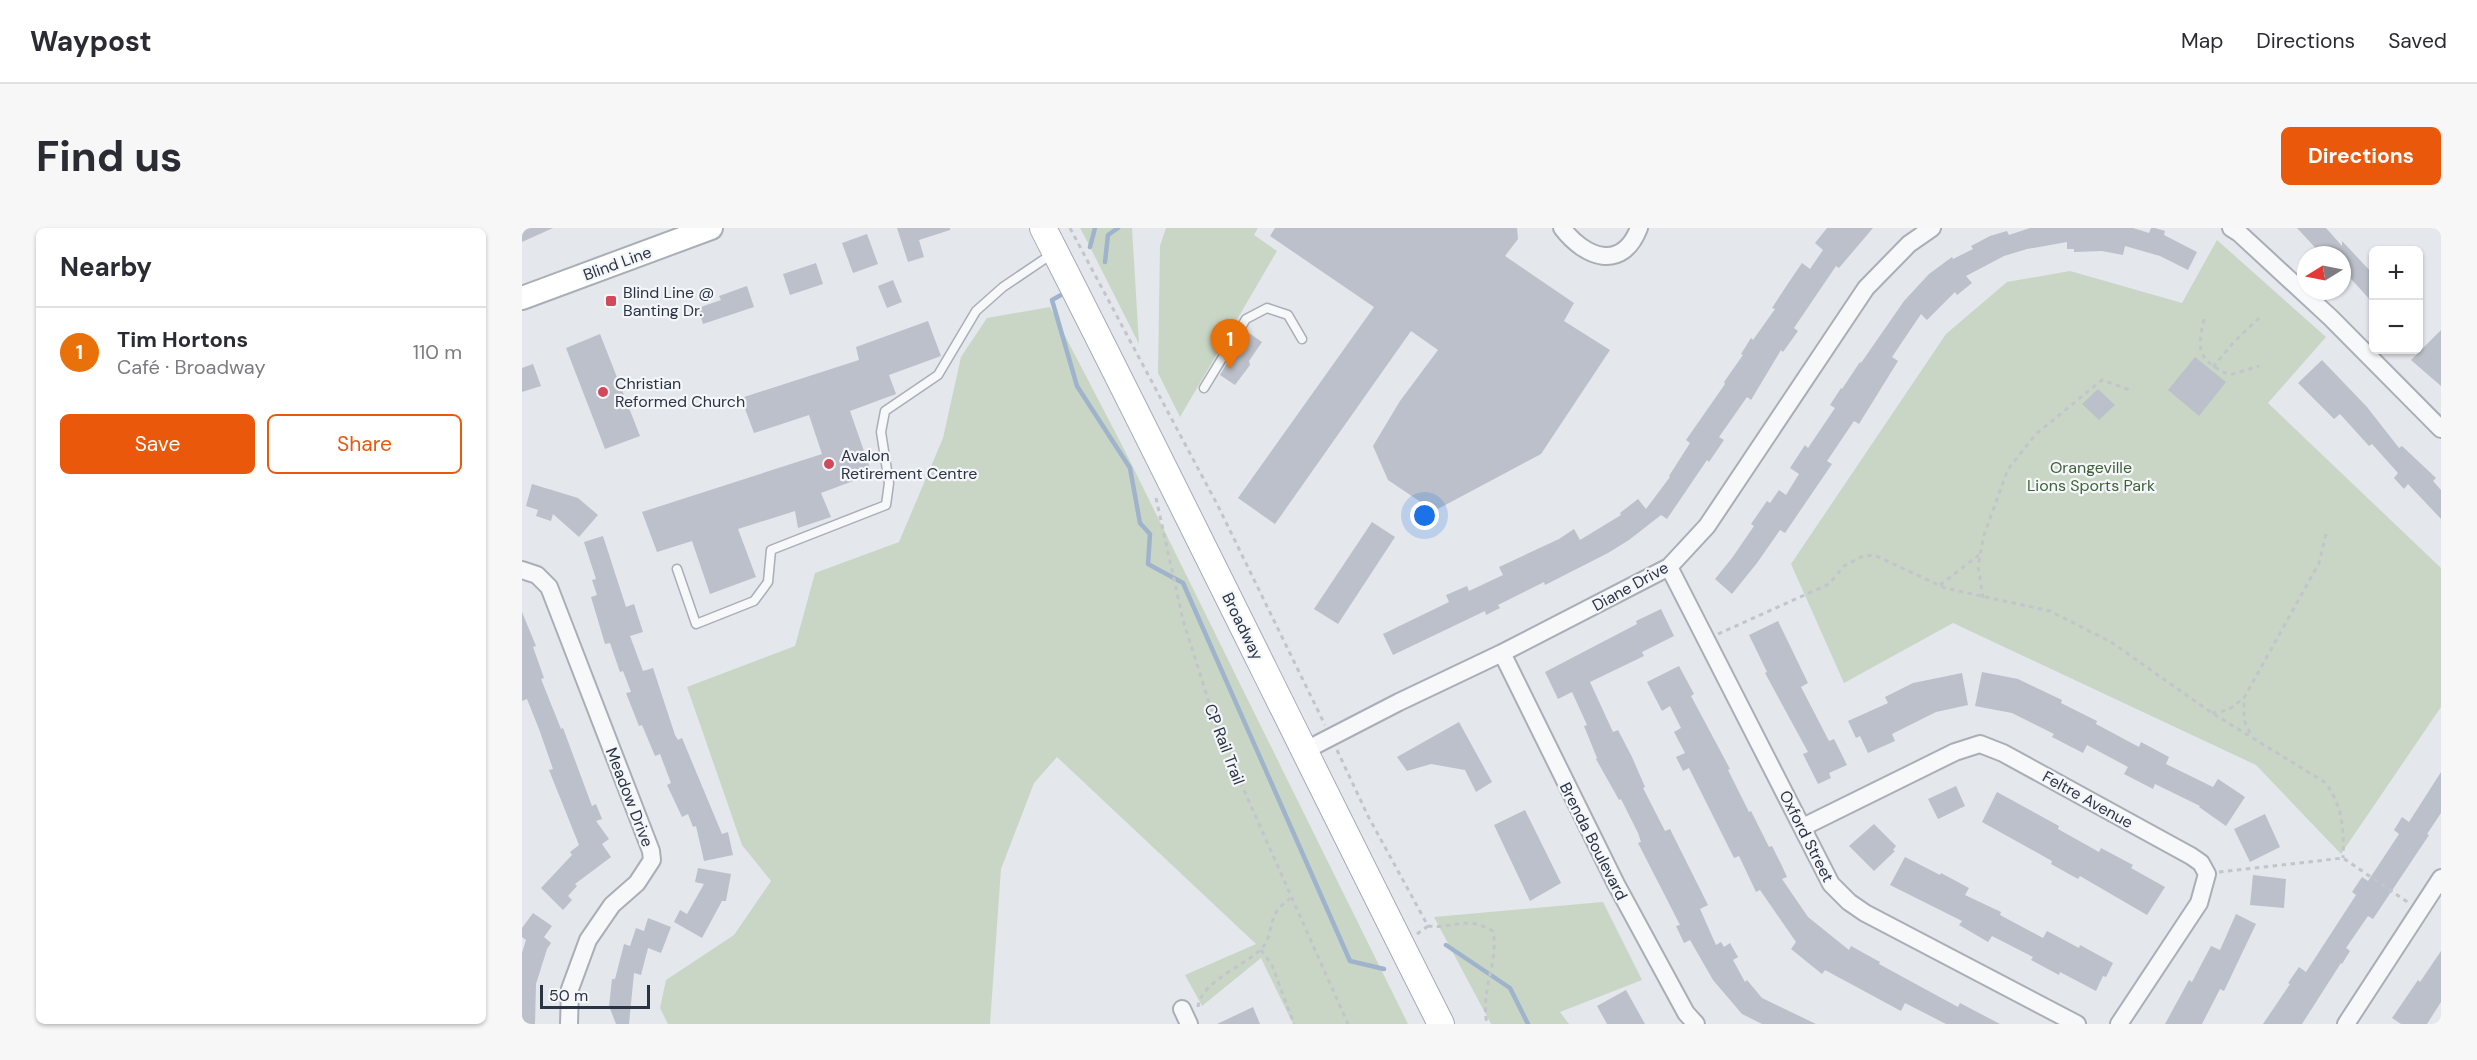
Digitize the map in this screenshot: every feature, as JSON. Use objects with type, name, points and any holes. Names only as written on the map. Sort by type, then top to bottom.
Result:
[{"type":"main road","name":"Broadway","points":[[1043,228],[1193,523],[1441,1024]]},
{"type":"street","name":"Blind Line","points":[[522,298],[711,228]]},
{"type":"street","points":[[1562,228],[1580,248],[1600,257],[1618,254],[1634,241],[1639,228]]},
{"type":"street","name":"Diane Drive","points":[[1304,751],[1399,702],[1503,653],[1669,567],[1707,526],[1866,288],[1909,244],[1932,228]]},
{"type":"street","points":[[2231,228],[2331,318],[2441,429]]},
{"type":"street","name":"Oxford Street","points":[[1669,567],[1831,884],[1864,913],[2078,1024]]},
{"type":"street","name":"Meadow Drive","points":[[522,570],[537,574],[549,587],[651,851],[652,860],[637,883],[612,905],[588,940],[570,989],[569,1024]]},
{"type":"street","name":"Brenda Boulevard","points":[[1503,653],[1616,884],[1686,1013],[1696,1024]]},
{"type":"street","name":"Feltre Avenue","points":[[1803,827],[1955,752],[1980,744],[2003,753],[2191,856],[2201,863],[2207,874]]},
{"type":"street","points":[[2120,1024],[2199,903],[2207,874]]},
{"type":"street","points":[[2346,1024],[2441,878]]},
{"type":"lane","points":[[677,569],[696,624],[754,601],[768,582],[771,550],[886,505],[889,483],[881,432],[885,411],[938,375],[976,311],[1003,287],[1055,252]]},
{"type":"lane","points":[[1204,388],[1246,319],[1267,308],[1288,315],[1302,339]]},
{"type":"path","points":[[1070,228],[1218,506],[1368,816],[1428,926],[1438,927],[1458,922],[1480,923],[1493,931],[1496,946],[1486,984],[1484,1004],[1487,1024]]},
{"type":"path","points":[[2213,367],[2233,343],[2259,318]]},
{"type":"path","points":[[2204,319],[2198,342],[2202,355],[2213,367],[2230,375],[2259,366]]},
{"type":"path","points":[[1983,598],[1978,567],[1980,554],[1984,535],[2008,469],[2036,434],[2102,380],[2130,390]]},
{"type":"path","name":"CP Rail Trail","points":[[1155,489],[1183,620],[1219,734],[1348,1024]]},
{"type":"path","points":[[2212,712],[2228,710],[2244,698],[2319,563],[2326,534]]},
{"type":"path","points":[[1940,585],[1980,554]]},
{"type":"path","points":[[1706,639],[1829,584],[1844,566],[1863,556],[1874,555],[1940,585],[1983,598],[2050,611],[2111,642],[2212,712],[2326,783],[2342,812],[2343,858]]},
{"type":"path","points":[[2244,698],[2244,720],[2251,735]]},
{"type":"path","points":[[2207,874],[2343,858],[2420,910]]},
{"type":"path","points":[[1189,1016],[1198,1000],[1227,972],[1260,950],[1270,936],[1277,910],[1290,897]]},
{"type":"path","points":[[1260,950],[1272,965],[1294,1024]]},
{"type":"green space","points":[[1080,228],[1132,228],[1139,344],[1087,241]]},
{"type":"green space","points":[[1166,228],[1258,228],[1254,235],[1277,251],[1180,417],[1158,373],[1160,246]]},
{"type":"green space","name":"Orangeville Lions Sports Park","points":[[2217,240],[2326,337],[2268,403],[2441,568],[2441,707],[2341,854],[2256,765],[1953,623],[1844,683],[1791,564],[1946,334],[2007,282],[2070,271],[2182,303]]},
{"type":"green space","points":[[1050,307],[1125,451],[1408,1024],[1293,1024],[1261,958],[1202,1006],[1185,975],[1256,944],[1057,757],[1034,783],[1001,869],[990,1024],[668,1024],[660,1008],[666,980],[734,935],[771,881],[742,845],[687,687],[795,646],[815,573],[899,542],[943,438],[961,357],[987,318]]},
{"type":"green space","points":[[1603,902],[1642,980],[1560,1012],[1569,1024],[1491,1024],[1434,917]]},
{"type":"building","points":[[522,228],[553,228],[522,242]]},
{"type":"building","points":[[897,228],[950,228],[950,230],[919,240],[924,257],[908,262]]},
{"type":"building","points":[[1275,228],[1517,228],[1518,239],[1505,256],[1574,303],[1564,321],[1610,350],[1541,454],[1434,511],[1388,480],[1373,446],[1400,401],[1438,350],[1411,331],[1275,524],[1238,498],[1374,307],[1270,236]]},
{"type":"building","points":[[1827,228],[1873,228],[1839,268],[1836,266],[1794,328],[1798,331],[1783,352],[1781,350],[1751,400],[1747,397],[1719,437],[1724,440],[1709,462],[1707,460],[1667,519],[1661,515],[1608,553],[1545,585],[1544,582],[1498,605],[1500,608],[1486,615],[1485,611],[1393,655],[1383,634],[1449,602],[1446,595],[1467,586],[1469,591],[1503,575],[1499,567],[1559,539],[1574,529],[1580,540],[1621,515],[1620,513],[1638,499],[1646,509],[1670,477],[1690,443],[1686,440],[1725,384],[1724,382],[1743,355],[1741,354],[1751,338],[1753,340],[1775,309],[1772,308],[1802,263],[1810,269],[1823,250],[1815,243]]},
{"type":"building","points":[[2030,228],[2133,228],[2149,233],[2151,228],[2155,228],[2165,231],[2164,235],[2197,252],[2188,270],[2160,256],[2125,246],[2123,255],[2102,251],[2074,252],[2074,249],[2067,249],[2067,242],[2027,249],[2004,256],[1966,276],[1972,283],[1957,295],[1955,292],[1927,320],[1921,314],[1892,357],[1898,361],[1859,424],[1854,421],[1827,461],[1832,464],[1785,533],[1780,530],[1732,594],[1715,579],[1754,526],[1751,524],[1767,501],[1770,503],[1779,490],[1786,495],[1799,474],[1790,468],[1805,445],[1808,448],[1835,408],[1830,405],[1841,388],[1904,301],[1929,274],[1952,257],[1953,259],[1973,249],[1971,246],[1990,236],[2007,231],[2009,235]]},
{"type":"building","points":[[2297,228],[2326,228],[2342,246],[2314,246]]},
{"type":"building","points":[[867,234],[878,264],[853,273],[842,243]]},
{"type":"building","points":[[2351,251],[2369,270],[2369,299],[2351,279]]},
{"type":"building","points":[[816,263],[823,284],[790,295],[783,274]]},
{"type":"building","points":[[893,280],[902,302],[887,308],[878,286]]},
{"type":"building","points":[[747,286],[754,307],[703,324],[698,308],[721,300],[719,296]]},
{"type":"building","name":"Avalon Retirement Centre","points":[[928,321],[941,356],[889,375],[896,394],[850,411],[872,474],[821,493],[831,517],[798,528],[795,511],[738,529],[756,577],[710,594],[692,541],[657,552],[642,512],[822,454],[809,415],[754,433],[741,398],[859,360],[856,347]]},
{"type":"building","points":[[2441,330],[2441,386],[2411,360],[2417,354],[2423,354],[2423,348]]},
{"type":"building","points":[[1246,331],[1262,342],[1249,361],[1250,365],[1235,385],[1220,375]]},
{"type":"building","name":"Christian Reformed Church","points":[[600,334],[640,436],[605,449],[566,348]]},
{"type":"building","points":[[2195,357],[2226,382],[2199,416],[2168,390]]},
{"type":"building","points":[[2322,360],[2367,407],[2399,448],[2402,446],[2436,478],[2433,481],[2441,490],[2441,519],[2408,484],[2404,489],[2394,478],[2398,473],[2372,444],[2369,446],[2340,414],[2334,419],[2298,383]]},
{"type":"building","points":[[533,364],[541,386],[522,392],[522,368]]},
{"type":"building","points":[[2098,389],[2115,405],[2099,420],[2082,404]]},
{"type":"building","points":[[532,484],[578,498],[598,515],[579,537],[553,514],[551,521],[536,516],[538,510],[526,506]]},
{"type":"building","points":[[1372,522],[1395,537],[1338,624],[1314,609]]},
{"type":"building","points":[[603,536],[626,607],[634,604],[643,632],[630,636],[643,671],[653,668],[675,735],[678,740],[682,738],[722,834],[728,832],[733,855],[704,861],[696,826],[693,827],[688,814],[682,817],[667,785],[671,783],[660,754],[655,756],[642,725],[639,726],[626,693],[631,692],[623,671],[620,672],[610,643],[605,644],[591,597],[597,595],[592,580],[596,579],[584,542]]},
{"type":"building","points":[[1661,609],[1674,636],[1642,652],[1644,656],[1590,682],[1613,732],[1618,730],[1632,757],[1645,787],[1643,788],[1665,831],[1670,829],[1708,905],[1700,909],[1716,945],[1721,942],[1724,947],[1730,943],[1738,957],[1733,960],[1745,982],[1747,980],[1762,998],[1816,1024],[1762,1024],[1742,1014],[1713,980],[1690,940],[1684,943],[1676,926],[1680,925],[1638,843],[1641,842],[1638,833],[1621,799],[1619,800],[1596,759],[1584,726],[1587,725],[1572,692],[1558,699],[1545,672]]},
{"type":"building","points":[[522,612],[536,646],[533,647],[544,678],[541,679],[561,729],[563,728],[592,806],[596,804],[602,819],[596,821],[609,839],[602,844],[611,857],[575,884],[577,886],[568,896],[572,900],[563,910],[541,888],[572,855],[570,852],[579,845],[549,770],[553,769],[539,729],[527,699],[522,701]]},
{"type":"building","points":[[1778,621],[1808,683],[1801,687],[1829,741],[1834,739],[1847,765],[1829,773],[1831,778],[1818,784],[1803,754],[1808,752],[1765,673],[1767,672],[1749,635]]},
{"type":"building","points":[[1679,666],[1694,694],[1691,696],[1730,769],[1728,770],[1749,812],[1751,811],[1769,847],[1772,846],[1782,866],[1787,877],[1782,879],[1808,917],[1849,950],[1851,946],[1958,1007],[1960,1003],[2000,1024],[1946,1024],[1905,1003],[1901,1011],[1825,970],[1822,974],[1791,949],[1796,942],[1760,890],[1756,892],[1739,856],[1734,858],[1689,768],[1683,771],[1676,757],[1685,753],[1674,732],[1681,728],[1670,706],[1662,711],[1647,682]]},
{"type":"building","points":[[1982,672],[2018,679],[2062,700],[2061,703],[2097,721],[2096,724],[2139,747],[2141,742],[2169,757],[2166,764],[2213,787],[2218,779],[2245,797],[2226,826],[2200,806],[2155,784],[2153,789],[2124,774],[2128,767],[2087,745],[2083,753],[2052,737],[2054,734],[2012,713],[1975,706]]},
{"type":"building","points":[[1962,673],[1968,705],[1936,712],[1892,734],[1895,741],[1868,753],[1860,736],[1856,738],[1848,721],[1888,703],[1885,697],[1913,683]]},
{"type":"building","points":[[1459,722],[1492,782],[1476,792],[1465,770],[1431,764],[1407,771],[1397,757]]},
{"type":"building","points":[[2441,772],[2441,813],[2427,834],[2429,835],[2373,919],[2368,916],[2346,948],[2350,951],[2302,1024],[2263,1024],[2299,967],[2306,972],[2356,895],[2352,892],[2362,877],[2368,881],[2399,834],[2394,830],[2402,817],[2409,822]]},
{"type":"building","points":[[1956,786],[1965,806],[1938,819],[1928,799]]},
{"type":"building","points":[[1997,792],[2059,826],[2058,829],[2099,852],[2101,848],[2133,865],[2131,868],[2165,887],[2147,915],[2080,876],[2078,879],[2051,864],[2052,861],[1982,822]]},
{"type":"building","points":[[1525,810],[1561,883],[1530,901],[1494,825]]},
{"type":"building","points":[[2265,814],[2280,847],[2250,862],[2234,829]]},
{"type":"building","points":[[1874,824],[1896,846],[1893,850],[1895,851],[1874,871],[1849,846]]},
{"type":"building","points":[[1905,857],[1969,888],[1965,895],[2001,912],[2000,915],[2043,938],[2047,931],[2113,963],[2106,977],[2103,976],[2096,991],[2060,972],[2059,975],[2031,960],[2033,957],[1992,936],[1988,942],[1959,925],[1962,921],[1890,885]]},
{"type":"building","points":[[698,868],[731,874],[726,901],[722,901],[702,938],[674,922],[680,910],[687,914],[704,884],[695,882]]},
{"type":"building","points":[[2253,875],[2286,879],[2284,908],[2250,905]]},
{"type":"building","points":[[533,913],[552,926],[544,937],[551,943],[536,984],[535,1024],[522,1024],[522,953],[526,940],[522,937],[522,928]]},
{"type":"building","points":[[2236,914],[2256,924],[2224,991],[2220,989],[2202,1024],[2165,1024],[2189,980],[2192,982],[2211,946],[2220,950]]},
{"type":"building","points":[[648,918],[671,927],[661,953],[648,948],[641,975],[634,973],[629,1024],[616,1024],[609,1006],[612,979],[615,979],[624,944],[630,946],[636,928],[644,931]]},
{"type":"building","points":[[2441,951],[2441,1002],[2427,1024],[2401,1024],[2392,1018]]},
{"type":"building","points":[[1626,990],[1645,1024],[1607,1024],[1597,1006]]},
{"type":"building","points":[[1253,1007],[1260,1024],[1217,1024]]},
{"type":"waterway","points":[[1090,247],[1095,228]]},
{"type":"waterway","points":[[1105,262],[1108,235],[1118,228]]},
{"type":"waterway","points":[[1061,295],[1052,300],[1077,386],[1130,468],[1140,523],[1150,534],[1148,564],[1183,583],[1350,961],[1384,969]]},
{"type":"waterway","points":[[1446,945],[1510,988],[1528,1024]]},
{"type":"place","name":"Blind Line @ Banting Dr.","points":[[611,301]]},
{"type":"place","name":"Tim Hortons","points":[[1230,369]]},
{"type":"place","name":"Christian Reformed Church","points":[[603,392]]},
{"type":"place","name":"Avalon Retirement Centre","points":[[829,464]]}]
